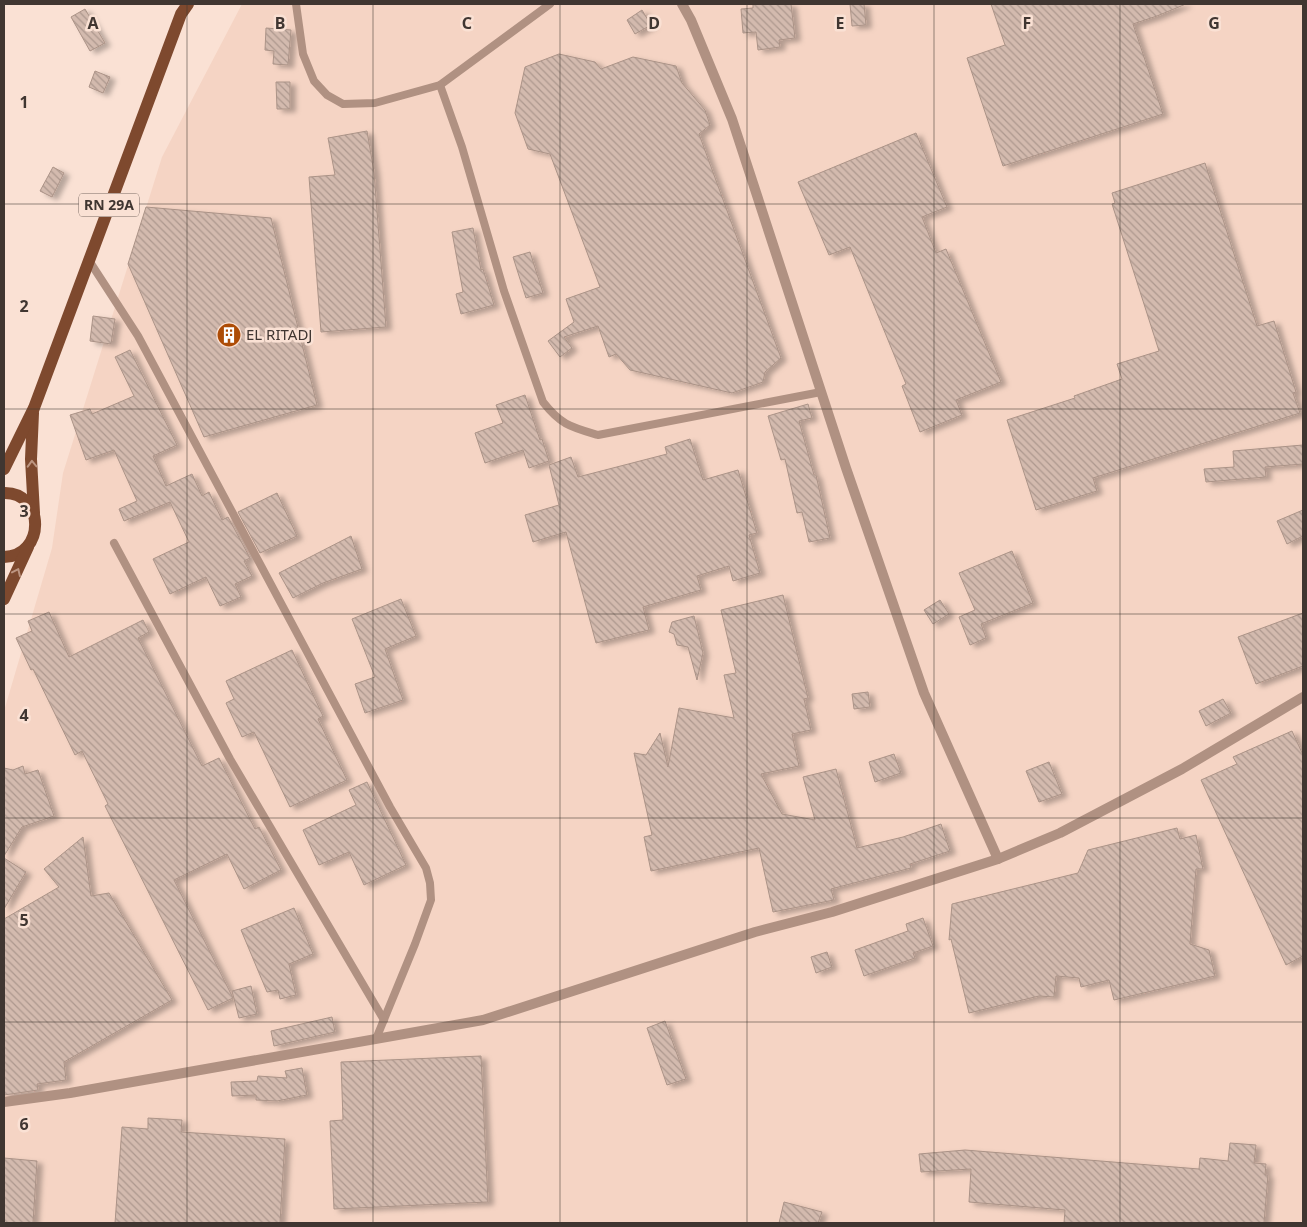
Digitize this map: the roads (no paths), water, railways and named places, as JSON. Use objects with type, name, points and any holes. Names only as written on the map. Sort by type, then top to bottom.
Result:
[{"type":"main road","name":"RN 29A","points":[[4,469],[34,408],[181,14],[188,4]]},
{"type":"main road","name":"RN 29A","points":[[34,408],[31,459],[34,513]]},
{"type":"main road","points":[[4,493],[18,496],[28,503],[34,513],[36,524],[34,535],[4,599]]},
{"type":"main road","points":[[4,556],[20,552],[29,545]]},
{"type":"street","points":[[682,4],[691,20],[732,119],[821,392],[924,693],[998,859]]},
{"type":"street","points":[[4,1102],[80,1091],[483,1020],[755,932],[832,912],[998,859],[1060,833],[1182,769],[1303,697]]},
{"type":"lane","points":[[296,4],[303,54],[314,81],[327,94],[343,104],[376,103],[440,85],[550,4]]},
{"type":"lane","points":[[440,85],[462,147],[504,292],[543,402],[554,415],[569,426],[598,435],[821,392]]},
{"type":"lane","points":[[88,259],[138,336],[390,807],[426,868],[430,883],[431,900],[376,1038]]},
{"type":"lane","points":[[114,543],[230,759],[384,1020]]},
{"type":"place","name":"EL RITADJ","points":[[229,335]]}]
